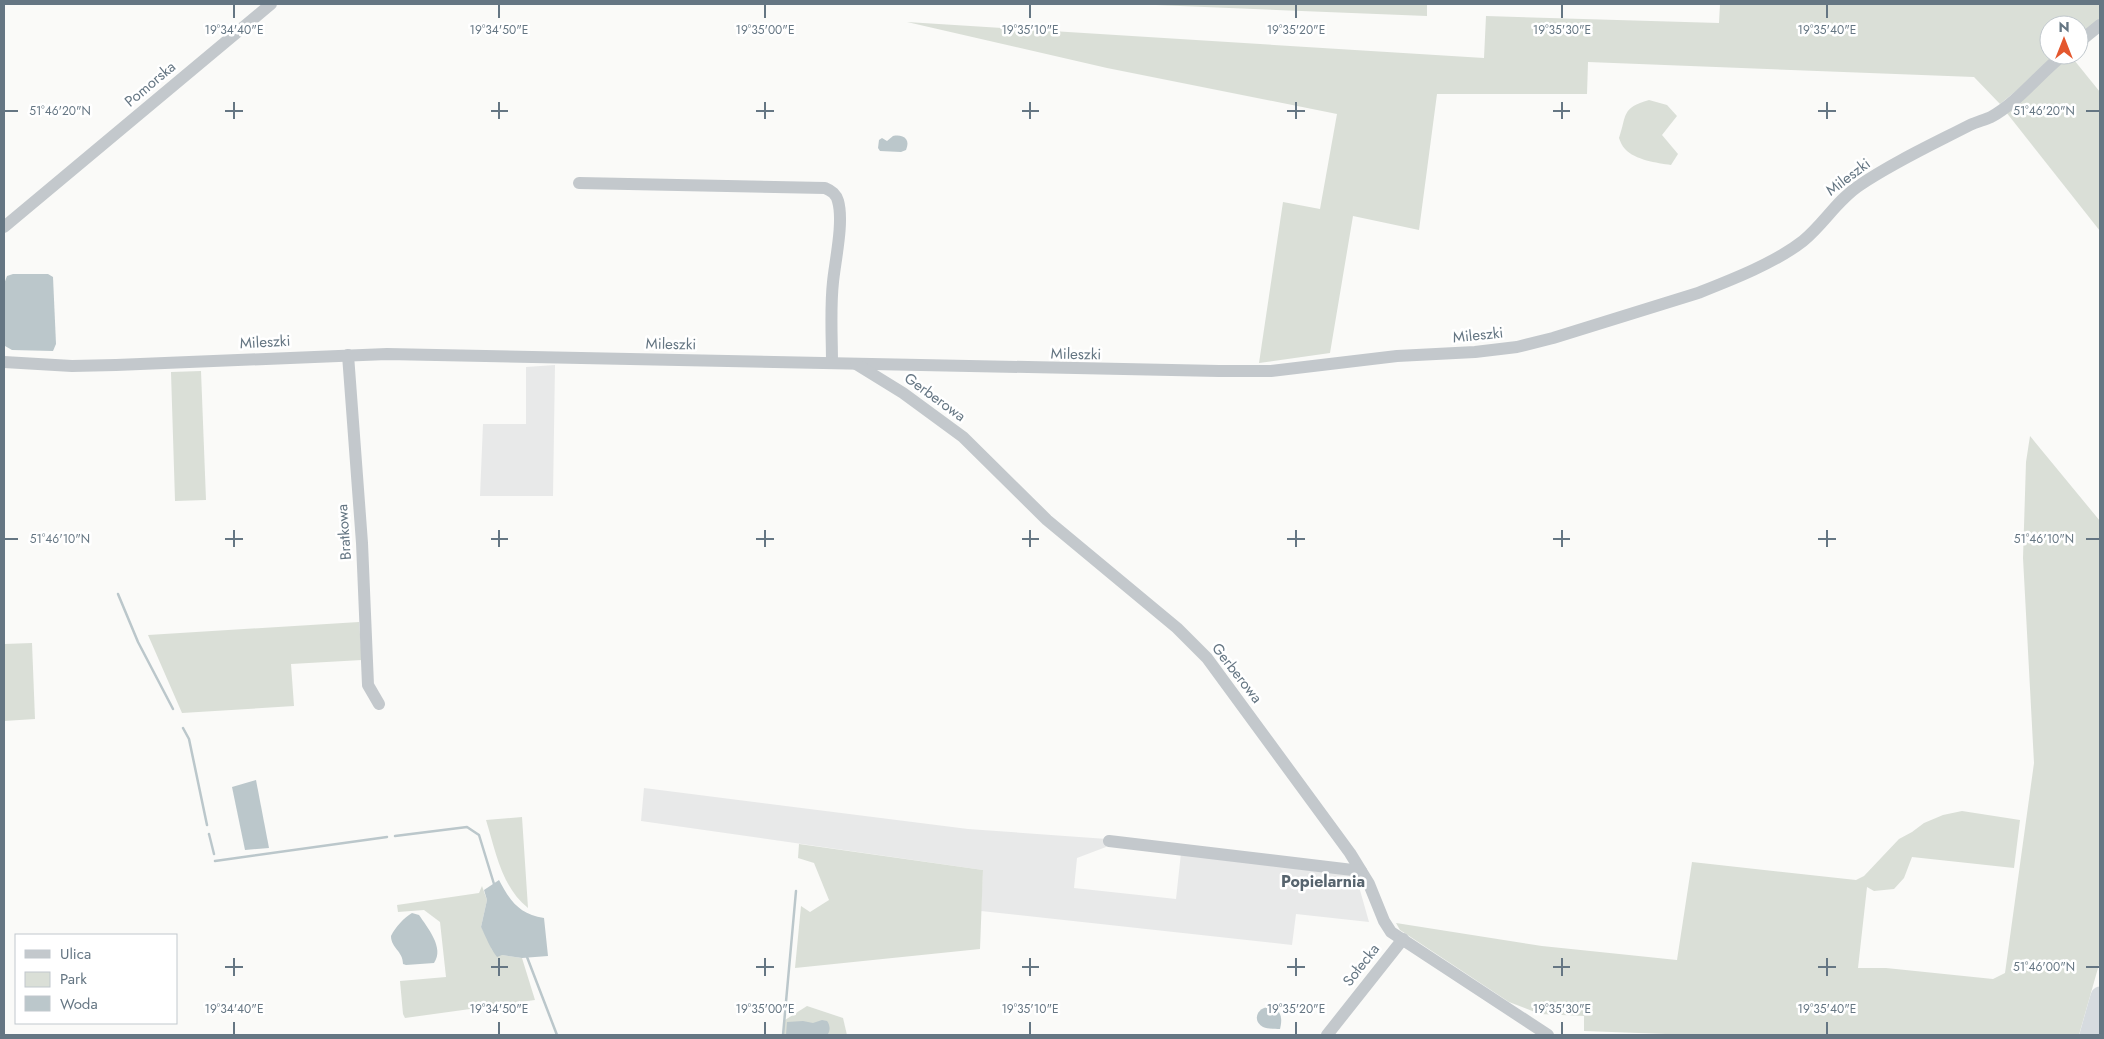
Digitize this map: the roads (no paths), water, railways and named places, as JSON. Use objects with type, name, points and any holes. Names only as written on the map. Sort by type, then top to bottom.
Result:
[{"type":"highway","points":[[2089,1035],[2100,996]]},
{"type":"street","name":"Pomorska","points":[[4,227],[271,4]]},
{"type":"street","points":[[2089,34],[2100,25]]},
{"type":"street","name":"Mileszki","points":[[4,362],[100,366],[348,354],[832,363],[1126,371],[1271,371],[1397,356],[1475,352],[1517,346],[1553,338],[1698,293],[1720,285],[1785,253],[1804,240],[1835,206],[1858,186],[1882,171],[1998,112],[2052,65]]},
{"type":"street","points":[[580,183],[825,188],[831,190],[835,194],[839,208],[837,260],[832,297],[832,363]]},
{"type":"street","name":"Bratkowa","points":[[348,354],[362,543],[368,685],[379,704]]},
{"type":"street","name":"Gerberowa","points":[[856,364],[902,393],[963,437],[1047,520],[1177,628],[1206,658],[1344,845],[1369,884],[1384,921],[1391,932],[1548,1035]]},
{"type":"street","points":[[1109,841],[1361,872]]},
{"type":"street","name":"Sołecka","points":[[1327,1035],[1403,939]]},
{"type":"water","points":[[893,136],[900,136],[907,140],[906,150],[901,152],[880,151],[878,148],[879,140],[882,138],[887,141]]},
{"type":"water","points":[[13,274],[48,274],[53,277],[56,344],[53,351],[12,350],[5,346],[4,284],[7,276]]},
{"type":"water","points":[[256,780],[269,848],[245,850],[232,787]]},
{"type":"water","points":[[499,880],[516,905],[528,913],[544,918],[548,956],[522,958],[502,955],[497,957],[495,954],[481,927],[487,900],[484,890]]},
{"type":"water","points":[[412,913],[419,915],[434,938],[437,957],[434,963],[403,964],[401,956],[393,944],[391,936],[393,932]]},
{"type":"water","points":[[1268,1007],[1280,1014],[1280,1029],[1265,1028],[1258,1021],[1257,1015],[1259,1012]]},
{"type":"water","points":[[822,1020],[827,1021],[829,1024],[830,1030],[827,1035],[786,1035],[787,1022],[803,1021],[813,1023]]},
{"type":"waterway","points":[[118,594],[138,642],[173,709]]},
{"type":"waterway","points":[[183,728],[189,739],[207,825]]},
{"type":"waterway","points":[[395,836],[467,827],[479,835],[494,884]]},
{"type":"waterway","points":[[209,834],[214,854]]},
{"type":"waterway","points":[[215,861],[387,837]]},
{"type":"waterway","points":[[783,1035],[796,891]]},
{"type":"waterway","points":[[527,957],[557,1035]]},
{"type":"district","name":"Popielarnia","points":[[1323,881]]}]
